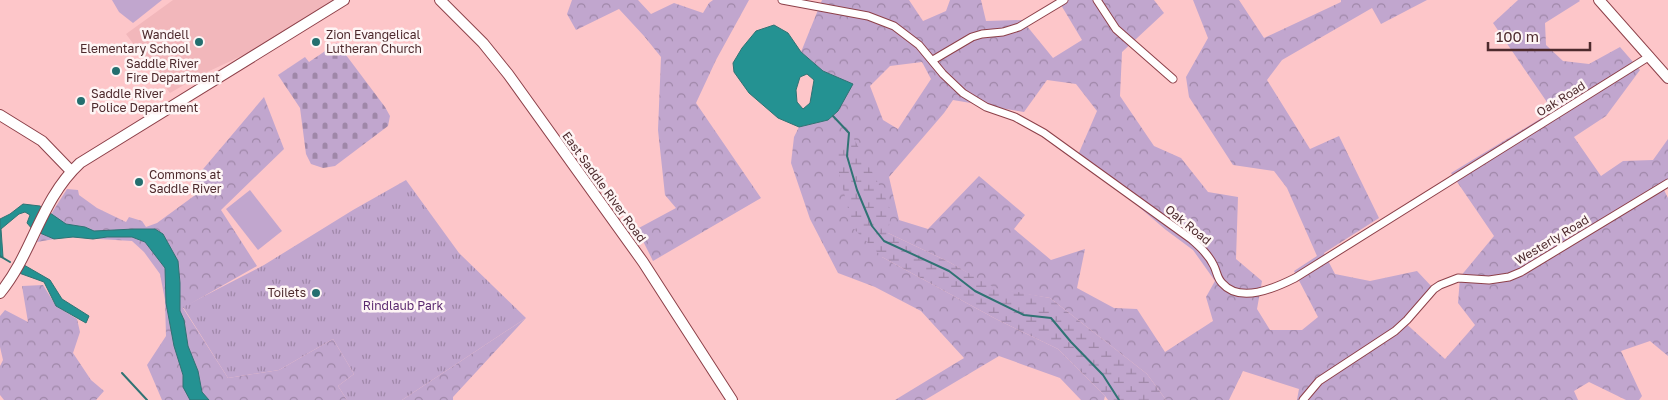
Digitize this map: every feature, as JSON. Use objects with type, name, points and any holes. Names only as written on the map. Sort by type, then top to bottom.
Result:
[{"type":"main road","points":[[0,294],[19,262],[46,208],[71,171],[84,160],[122,136],[344,0]]},
{"type":"main road","name":"East Saddle River Road","points":[[440,0],[492,54],[530,104],[643,262],[732,400]]},
{"type":"main road","points":[[1599,0],[1668,78]]},
{"type":"main road","points":[[0,115],[42,142],[71,171]]},
{"type":"street","name":"Oak Road","points":[[782,0],[868,16],[882,21],[907,35],[963,93],[986,107],[1015,117],[1044,133],[1191,239],[1210,259],[1222,283],[1233,291],[1245,293],[1273,288],[1295,278],[1650,56]]},
{"type":"street","points":[[933,60],[972,37],[1003,32],[1019,27],[1064,0]]},
{"type":"street","points":[[1098,0],[1116,29],[1173,79]]},
{"type":"street","name":"Westerly Road","points":[[1303,400],[1319,381],[1395,331],[1440,284],[1458,278],[1490,280],[1510,277],[1668,183]]},
{"type":"shaded area","name":"Wandell Elementary School","points":[[173,0],[334,0],[252,51],[203,74],[170,93],[126,34]]},
{"type":"green space","points":[[112,0],[162,0],[133,23],[119,12]]},
{"type":"green space","points":[[572,0],[638,0],[651,14],[674,3],[703,13],[713,0],[749,0],[716,60],[696,103],[761,198],[653,261],[637,229],[676,208],[665,195],[658,130],[661,57],[619,9],[576,30],[567,14]]},
{"type":"green space","points":[[822,0],[909,0],[923,21],[946,11],[950,0],[981,0],[986,21],[1022,20],[1053,58],[1082,40],[1058,0],[1154,0],[1164,13],[1122,52],[1120,96],[1154,146],[1181,158],[1208,192],[1238,197],[1236,259],[1262,281],[1257,309],[1270,330],[1302,330],[1318,317],[1294,271],[1317,256],[1287,188],[1274,171],[1233,165],[1189,97],[1186,77],[1208,38],[1193,0],[1239,0],[1264,38],[1341,2],[1341,0],[1427,0],[1381,24],[1372,8],[1282,60],[1267,80],[1310,149],[1339,136],[1379,218],[1324,253],[1335,274],[1370,281],[1417,271],[1433,288],[1402,320],[1445,359],[1475,325],[1458,303],[1460,277],[1494,236],[1451,173],[1553,111],[1493,23],[1518,0],[1579,0],[1545,23],[1546,45],[1563,61],[1589,64],[1620,47],[1640,70],[1606,116],[1574,137],[1601,176],[1623,161],[1653,160],[1668,139],[1668,182],[1662,186],[1668,198],[1668,356],[1650,341],[1621,351],[1642,396],[1639,400],[1626,400],[1589,382],[1574,391],[1578,400],[1297,400],[1299,389],[1243,371],[1229,400],[1166,400],[1147,374],[1050,298],[995,289],[949,262],[888,233],[882,257],[996,319],[1058,349],[1105,396],[1104,400],[1081,400],[1060,378],[999,356],[925,400],[895,400],[964,358],[921,311],[875,287],[838,273],[810,219],[791,163],[794,137],[799,127],[828,120],[838,111],[840,78],[823,71],[801,52]],"holes":[[[922,62],[931,79],[898,129],[883,120],[870,86],[890,66]],[[1047,80],[1076,84],[1097,111],[1078,155],[1166,230],[1193,250],[1215,281],[1206,297],[1213,321],[1165,352],[1137,309],[1114,308],[1077,288],[1085,249],[1051,260],[1014,229],[1025,215],[979,176],[928,229],[899,220],[889,177],[953,100],[1024,112]]]},
{"type":"green space","points":[[337,43],[390,116],[388,126],[335,166],[323,168],[311,164],[306,154],[300,108],[278,75],[305,57],[309,62]]},
{"type":"green space","points":[[264,97],[284,149],[221,210],[257,266],[183,308],[228,378],[279,370],[333,339],[354,374],[338,386],[347,400],[162,400],[147,365],[166,336],[165,300],[160,274],[144,252],[132,241],[66,237],[37,242],[67,189],[78,190],[79,195],[97,208],[126,222],[129,217],[142,221],[146,227],[157,223],[198,193],[193,181]]},
{"type":"green space","points":[[853,137],[884,194],[891,212],[888,233],[949,262],[995,288],[1050,298],[1147,374],[1166,400],[1108,400],[1058,349],[996,319],[882,257],[853,228],[834,153]]},
{"type":"green space","name":"Rindlaub Park","points":[[406,180],[459,253],[526,318],[402,400],[347,400],[338,386],[354,374],[333,339],[279,370],[228,378],[183,307],[264,265]]},
{"type":"green space","points":[[250,190],[282,231],[258,250],[226,209]]},
{"type":"green space","points":[[43,285],[56,306],[77,319],[80,332],[73,353],[91,380],[104,391],[96,400],[4,400],[0,395],[0,366],[3,360],[0,347],[0,316],[5,310],[28,322],[22,286]]},
{"type":"green space","points":[[526,318],[453,397],[453,400],[402,400]]},
{"type":"water","points":[[774,25],[788,33],[801,52],[823,71],[853,84],[838,111],[828,120],[799,127],[778,118],[749,93],[734,72],[733,63],[756,31]],"holes":[[[807,74],[814,80],[810,103],[803,109],[797,102],[796,90],[800,77]]]},
{"type":"water","points":[[23,204],[40,206],[66,224],[85,227],[94,231],[155,229],[163,234],[178,261],[180,311],[184,320],[188,346],[198,371],[202,392],[209,400],[190,400],[183,387],[183,375],[174,346],[166,303],[165,268],[145,242],[132,237],[93,239],[73,237],[54,239],[33,230],[27,223],[30,215],[25,212],[19,214],[1,229],[3,257],[0,257],[0,219]]},
{"type":"water","points":[[24,265],[50,280],[62,299],[89,316],[86,323],[56,306],[44,282],[19,273]]},
{"type":"waterway","points":[[833,116],[849,133],[847,156],[857,190],[872,226],[884,241],[949,271],[975,291],[1024,315],[1051,318],[1103,375],[1119,400]]},
{"type":"waterway","points":[[0,256],[10,262]]},
{"type":"waterway","points":[[122,373],[147,400]]},
{"type":"place","name":"Wandell Elementary School","points":[[199,42]]},
{"type":"place","name":"Zion Evangelical Lutheran Church","points":[[316,42]]},
{"type":"place","name":"Saddle River Fire Department","points":[[116,71]]},
{"type":"place","name":"Saddle River Police Department","points":[[81,101]]},
{"type":"place","name":"Commons at Saddle River","points":[[139,182]]},
{"type":"place","name":"Toilets","points":[[316,293]]}]
